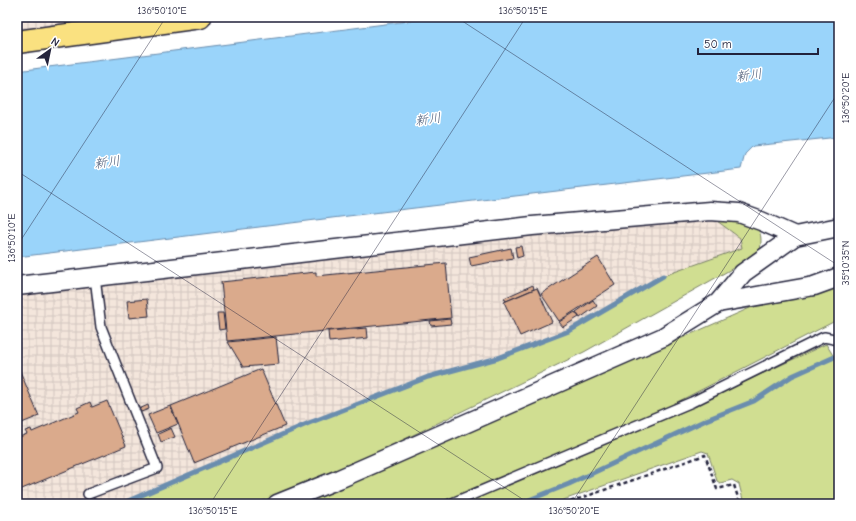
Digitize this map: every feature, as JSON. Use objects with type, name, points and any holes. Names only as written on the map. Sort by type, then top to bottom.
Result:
[{"type":"main road","points":[[17,42],[200,17]]},
{"type":"street","points":[[17,286],[532,226],[710,211],[739,213],[795,236]]},
{"type":"street","points":[[277,504],[339,479],[663,337],[718,303],[743,273],[795,236],[839,227]]},
{"type":"street","points":[[718,303],[814,286],[839,277]]},
{"type":"lane","points":[[88,494],[157,468],[101,327],[94,276]]},
{"type":"lane","points":[[450,504],[692,402],[824,337],[839,340]]},
{"type":"path","points":[[564,504],[705,455],[717,489],[734,485],[740,504]]},
{"type":"shaded area","points":[[17,17],[118,17],[17,30]]},
{"type":"shaded area","points":[[717,221],[740,238],[742,248],[663,276],[569,331],[498,358],[428,377],[309,423],[121,504],[17,504],[17,293],[245,265],[645,223]]},
{"type":"green space","points":[[717,221],[746,224],[756,228],[761,236],[760,250],[751,258],[584,352],[337,472],[255,504],[121,504],[309,423],[428,377],[498,358],[569,331],[663,276],[742,248],[740,238]]},
{"type":"green space","points":[[839,285],[839,319],[654,414],[439,504],[293,504],[510,414],[768,300]]},
{"type":"green space","points":[[826,344],[836,360],[839,376],[839,502],[830,504],[744,504],[739,484],[732,480],[720,483],[717,481],[708,453],[702,451],[552,504],[463,504],[695,405]]},
{"type":"water","name":"新川","points":[[440,17],[839,17],[839,137],[753,146],[745,154],[741,169],[17,257],[17,71]]},
{"type":"building","points":[[521,246],[523,256],[517,258],[515,247]]},
{"type":"building","points":[[511,248],[513,258],[471,266],[469,257]]},
{"type":"building","points":[[598,257],[615,285],[559,321],[541,294]]},
{"type":"building","points":[[446,263],[451,318],[227,341],[221,282],[316,272],[316,276]]},
{"type":"building","points":[[533,285],[534,289],[506,301],[504,298]]},
{"type":"building","points":[[537,288],[552,322],[520,336],[504,302]]},
{"type":"building","points":[[147,299],[149,316],[129,318],[127,301]]},
{"type":"building","points":[[593,300],[597,306],[580,318],[576,312]]},
{"type":"building","points":[[575,312],[579,317],[563,327],[559,322]]},
{"type":"building","points":[[217,313],[223,313],[225,329],[219,330]]},
{"type":"building","points":[[450,319],[451,324],[431,326],[430,321]]},
{"type":"building","points":[[367,328],[368,338],[329,342],[328,331]]},
{"type":"building","points":[[276,337],[279,364],[243,367],[228,342]]},
{"type":"building","points":[[17,364],[39,416],[17,425]]},
{"type":"building","points":[[261,369],[285,426],[194,463],[171,406]]},
{"type":"building","points":[[107,401],[126,446],[17,491],[17,438],[27,434],[25,431],[31,429],[32,432],[79,412],[77,408],[90,402],[92,407]]},
{"type":"building","points":[[148,405],[149,409],[141,412],[139,409]]},
{"type":"building","points":[[170,406],[178,424],[156,433],[148,415]]},
{"type":"building","points":[[171,428],[175,437],[161,442],[158,434]]},
{"type":"waterway","points":[[121,504],[309,423],[428,377],[498,358],[569,331],[663,276]]},
{"type":"waterway","points":[[519,504],[569,484],[706,420],[754,401],[792,376],[839,355]]}]
